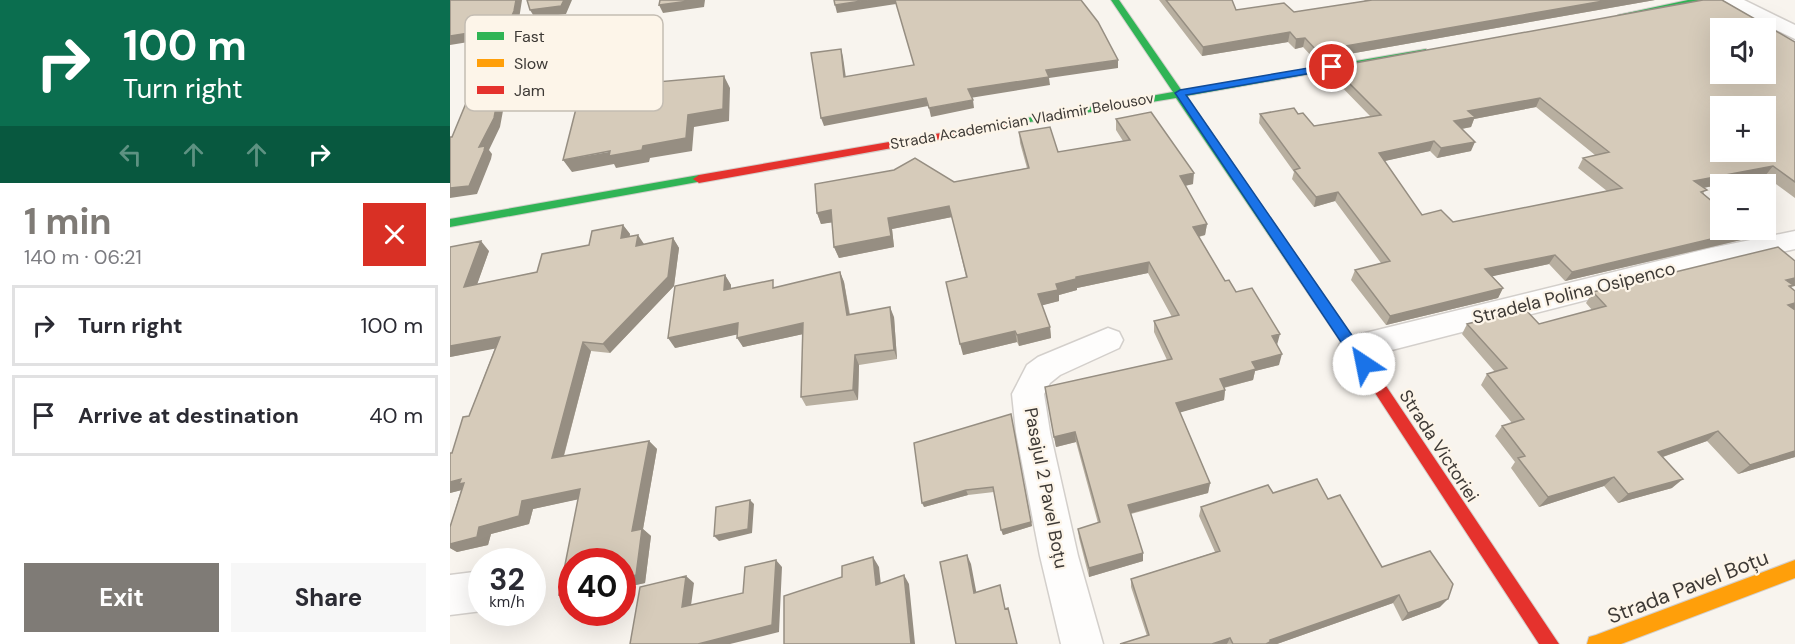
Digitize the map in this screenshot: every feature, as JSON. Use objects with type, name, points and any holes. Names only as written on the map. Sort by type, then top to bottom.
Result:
[{"type":"street","name":"Strada Victoriei","points":[[1115,0],[1353,348],[1550,644]]},
{"type":"street","points":[[1608,18],[1701,0]]},
{"type":"street","points":[[1730,0],[1767,18]]},
{"type":"street","points":[[1776,20],[1795,17]]},
{"type":"street","points":[[1776,23],[1795,33]]},
{"type":"street","name":"Strada Academician Vladimir Belousov","points":[[450,223],[1434,49]]},
{"type":"street","name":"Stradela Polina Osipenco","points":[[1353,348],[1711,258],[1795,240]]},
{"type":"street","name":"Pasajul 2 Pavel Boțu","points":[[1082,644],[1059,556],[1033,432],[1028,394],[1038,374],[1049,366],[1108,340]]},
{"type":"street","name":"Strada Pavel Boțu","points":[[1596,644],[1792,574]]},
{"type":"street","points":[[450,595],[468,593]]},
{"type":"building","points":[[450,0],[516,0],[512,15],[465,15],[465,34],[450,36]]},
{"type":"building","points":[[527,0],[564,0],[561,6],[530,10]]},
{"type":"building","points":[[660,0],[696,0],[659,5]]},
{"type":"building","points":[[834,0],[868,0],[835,5]]},
{"type":"building","points":[[895,0],[1081,0],[1098,22],[1118,60],[1046,70],[1049,77],[968,89],[973,100],[929,108],[926,98],[821,118],[811,53],[841,49],[844,77],[914,65]]},
{"type":"building","points":[[1166,0],[1232,0],[1236,10],[1284,3],[1294,12],[1372,0],[1609,0],[1317,51],[1305,38],[1296,39],[1290,32],[1203,47]]},
{"type":"building","points":[[1703,0],[1722,0],[1753,18],[1710,18],[1710,84],[1776,84],[1776,31],[1795,42],[1795,182],[1773,166],[1731,174],[1710,174],[1710,178],[1694,181],[1707,190],[1701,192],[1710,200],[1710,239],[1572,272],[1555,255],[1485,269],[1503,288],[1390,316],[1355,270],[1390,261],[1338,192],[1316,197],[1294,170],[1300,168],[1260,114],[1294,108],[1298,114],[1303,113],[1314,126],[1381,115],[1333,67]],"holes":[[[1540,98],[1609,152],[1583,158],[1622,188],[1453,222],[1441,210],[1422,215],[1379,153],[1434,141],[1441,148],[1475,142],[1454,121],[1475,117],[1468,111]]]},
{"type":"building","points":[[724,76],[723,109],[688,115],[686,138],[643,146],[642,150],[609,156],[610,151],[563,160],[575,111],[663,111],[663,81]]},
{"type":"building","points":[[465,106],[465,111],[495,111],[479,147],[485,146],[469,186],[450,188],[450,137],[452,137]]},
{"type":"building","points":[[1151,112],[1194,173],[1180,176],[1207,224],[1193,227],[1225,281],[1229,280],[1236,292],[1252,288],[1280,334],[1272,336],[1282,354],[1252,362],[1256,369],[1220,379],[1225,390],[1176,403],[1210,483],[1128,505],[1143,553],[1089,568],[1078,529],[1100,522],[1075,432],[1054,437],[1045,387],[1172,359],[1154,321],[1179,315],[1149,262],[1076,277],[1076,279],[1056,284],[1058,290],[1038,294],[1050,327],[1017,335],[1015,331],[960,344],[946,282],[967,277],[949,206],[888,218],[891,236],[834,247],[831,210],[817,213],[815,184],[894,170],[915,158],[954,182],[1029,168],[1019,132],[1050,127],[1058,152],[1130,140],[1116,119]]},
{"type":"building","points":[[623,225],[621,238],[638,235],[636,246],[673,238],[668,277],[603,344],[583,342],[552,458],[649,441],[632,531],[642,529],[636,575],[636,548],[568,548],[580,489],[522,501],[519,516],[479,527],[477,537],[450,544],[450,527],[464,483],[459,484],[461,479],[450,482],[450,453],[452,453],[463,417],[469,416],[500,337],[450,346],[450,247],[481,241],[464,287],[537,272],[542,254],[589,245],[592,231]]},
{"type":"building","points":[[1778,247],[1795,261],[1795,278],[1786,280],[1793,285],[1789,286],[1795,291],[1795,303],[1788,305],[1795,310],[1795,451],[1750,465],[1718,431],[1658,452],[1683,479],[1628,494],[1614,477],[1548,497],[1518,458],[1525,456],[1502,426],[1524,419],[1487,374],[1507,368],[1467,324],[1525,309],[1539,324],[1606,306],[1593,292]]},
{"type":"building","points":[[840,272],[847,315],[890,307],[894,350],[855,355],[853,390],[801,397],[803,323],[737,338],[738,323],[668,338],[675,286],[725,275],[724,290],[773,280],[773,288]]},
{"type":"building","points":[[1011,414],[1031,522],[1001,530],[993,487],[966,490],[922,503],[914,443]]},
{"type":"building","points":[[1317,479],[1328,499],[1340,495],[1382,567],[1430,551],[1453,584],[1448,599],[1408,613],[1399,595],[1270,640],[1266,644],[1233,644],[1230,638],[1212,644],[1120,644],[1149,635],[1131,579],[1220,551],[1201,507],[1268,485],[1273,493]]},
{"type":"building","points":[[750,500],[748,529],[714,536],[716,507]]},
{"type":"building","points":[[967,555],[974,593],[1000,585],[1005,609],[1008,608],[1017,644],[956,644],[940,562]]},
{"type":"building","points":[[873,557],[876,585],[904,575],[911,644],[784,644],[784,596],[842,577],[842,566]]},
{"type":"building","points":[[776,560],[772,625],[698,644],[630,644],[633,626],[636,626],[640,587],[686,576],[682,607],[743,593],[745,567]]},
{"type":"traffic: fast","points":[[1115,0],[1371,375]]},
{"type":"traffic: fast","points":[[1622,15],[1701,0]]},
{"type":"traffic: fast","points":[[1016,123],[1423,51]]},
{"type":"traffic: fast","points":[[450,223],[699,179]]},
{"type":"traffic: slow","points":[[1596,644],[1795,569]]},
{"type":"traffic: jam","points":[[699,179],[1016,123]]},
{"type":"traffic: jam","points":[[1371,375],[1550,644]]},
{"type":"route","points":[[1332,67],[1180,93],[1364,364]]}]
